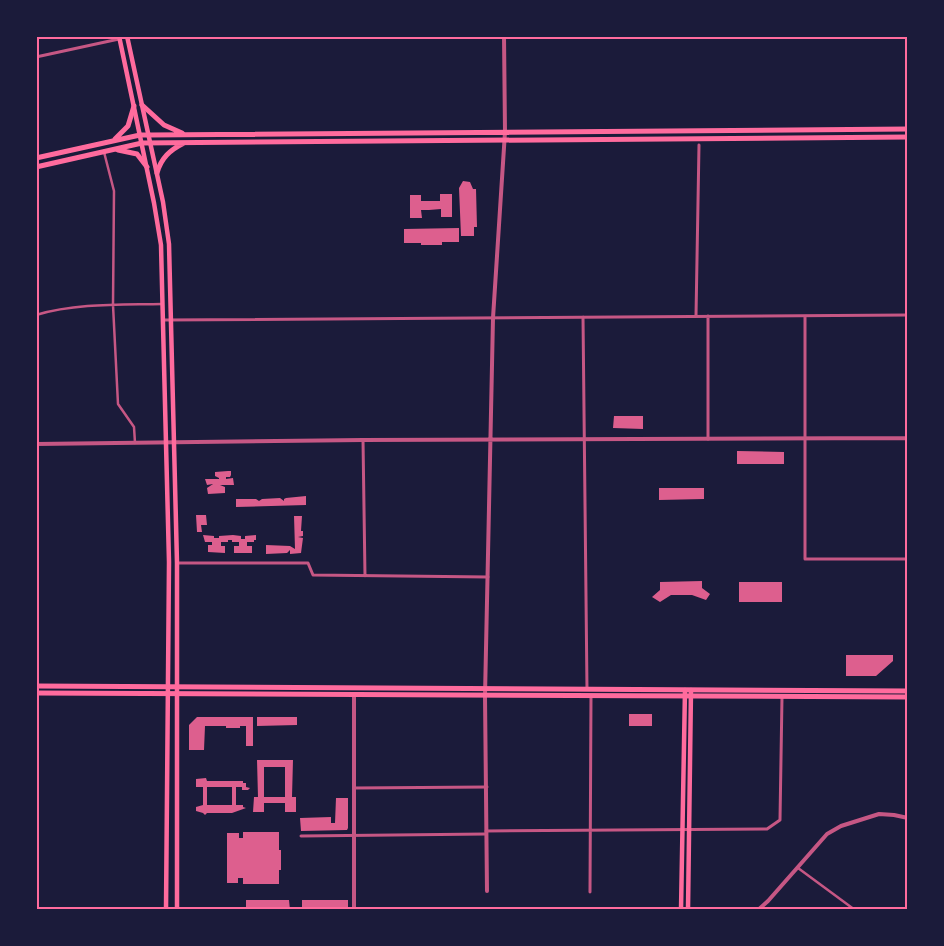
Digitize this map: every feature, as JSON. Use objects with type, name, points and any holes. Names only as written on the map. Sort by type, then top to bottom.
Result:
[{"type":"main road","points":[[128,36],[167,229],[177,563],[176,910]]},
{"type":"main road","points":[[119,38],[147,167],[161,245],[164,304],[169,562],[166,910]]},
{"type":"main road","points":[[142,105],[164,125],[184,134]]},
{"type":"main road","points":[[110,142],[118,137],[128,126],[134,106]]},
{"type":"main road","points":[[36,158],[140,135],[908,129]]},
{"type":"main road","points":[[36,167],[142,143],[908,137]]},
{"type":"main road","points":[[157,173],[165,156],[185,142]]},
{"type":"main road","points":[[113,150],[125,150],[137,154],[147,167]]},
{"type":"main road","points":[[36,686],[907,691]]},
{"type":"main road","points":[[681,910],[685,690]]},
{"type":"main road","points":[[688,910],[691,690]]},
{"type":"main road","points":[[36,693],[354,696],[907,697]]},
{"type":"street","points":[[487,891],[485,696],[493,318],[505,132],[504,36]]},
{"type":"street","points":[[36,58],[119,38]]},
{"type":"street","points":[[696,316],[699,145]]},
{"type":"street","points":[[104,152],[114,191],[113,306],[118,404],[134,427],[135,443]]},
{"type":"street","points":[[36,315],[79,306],[164,304]]},
{"type":"street","points":[[164,320],[908,315]]},
{"type":"street","points":[[708,316],[708,439]]},
{"type":"street","points":[[805,316],[805,560],[908,559]]},
{"type":"street","points":[[583,317],[587,690]]},
{"type":"street","points":[[907,697],[908,427]]},
{"type":"street","points":[[36,444],[363,440],[908,438]]},
{"type":"street","points":[[363,440],[365,576]]},
{"type":"street","points":[[177,563],[308,563],[313,575],[488,576]]},
{"type":"street","points":[[354,696],[354,910]]},
{"type":"street","points":[[590,892],[591,696]]},
{"type":"street","points":[[301,836],[590,830],[767,829],[780,820],[782,697]]},
{"type":"street","points":[[354,788],[487,787]]},
{"type":"street","points":[[758,910],[827,834],[841,826],[879,814],[908,818]]},
{"type":"street","points":[[796,867],[855,910]]},
{"type":"building","points":[[463,181],[470,182],[473,189],[476,189],[477,227],[474,227],[474,236],[461,236],[459,188]]},
{"type":"building","points":[[440,194],[452,194],[452,217],[441,217],[441,209],[421,210],[422,218],[410,218],[410,195],[421,195],[421,201],[440,201]]},
{"type":"building","points":[[459,228],[459,242],[442,242],[442,245],[404,243],[404,229]]},
{"type":"building","points":[[614,416],[643,416],[643,429],[613,428]]},
{"type":"building","points":[[737,451],[784,452],[784,464],[737,464]]},
{"type":"building","points":[[231,471],[230,477],[226,477],[226,479],[233,478],[234,485],[220,485],[225,487],[225,493],[208,494],[207,488],[213,484],[207,485],[205,479],[219,479],[215,476],[215,472]]},
{"type":"building","points":[[659,488],[704,488],[704,499],[659,500]]},
{"type":"building","points":[[306,496],[306,505],[236,507],[236,499],[256,499],[259,501],[262,499],[280,498],[284,501],[286,498]]},
{"type":"building","points":[[196,515],[206,515],[207,525],[201,525],[202,532],[197,532]]},
{"type":"building","points":[[294,516],[302,516],[301,531],[303,531],[303,536],[298,537],[303,538],[301,553],[290,554],[290,550],[287,553],[266,554],[266,545],[290,546],[295,549]]},
{"type":"building","points":[[203,535],[219,538],[219,536],[233,535],[241,536],[241,539],[245,539],[245,536],[256,535],[256,540],[254,542],[247,542],[247,546],[252,546],[252,553],[234,553],[234,546],[239,546],[239,542],[232,542],[232,540],[221,542],[221,546],[225,546],[225,553],[208,552],[208,545],[212,545],[212,542],[205,542]]},
{"type":"building","points":[[702,581],[702,588],[710,594],[706,600],[692,595],[671,595],[660,602],[652,597],[660,590],[660,582]]},
{"type":"building","points":[[739,582],[782,582],[782,602],[739,602]]},
{"type":"building","points":[[846,655],[893,655],[893,661],[876,676],[846,676]]},
{"type":"building","points":[[629,714],[652,714],[652,726],[629,726]]},
{"type":"building","points":[[197,717],[253,717],[253,746],[246,746],[246,726],[226,728],[226,726],[205,726],[204,750],[189,750],[189,725]]},
{"type":"building","points":[[257,717],[297,717],[297,725],[257,726]]},
{"type":"building","points":[[257,760],[293,760],[292,797],[296,797],[296,812],[285,812],[285,803],[264,803],[264,812],[253,812],[254,797],[258,797]],"holes":[[[264,767],[285,767],[285,797],[264,797]]]},
{"type":"building","points":[[206,778],[207,781],[243,781],[243,783],[246,783],[246,787],[250,788],[242,790],[242,787],[236,787],[236,805],[243,805],[246,808],[232,813],[207,813],[205,815],[196,811],[196,807],[203,805],[203,787],[196,787],[196,779]],"holes":[[[207,787],[232,787],[232,805],[207,805]]]},
{"type":"building","points":[[336,798],[348,798],[347,830],[301,831],[300,818],[331,817],[331,823],[335,823]]},
{"type":"building","points":[[243,832],[279,832],[281,870],[279,870],[279,884],[243,884],[243,878],[238,878],[238,883],[227,883],[227,833],[239,833],[239,838],[243,838]]},
{"type":"building","points":[[246,900],[289,900],[290,910],[246,910]]},
{"type":"building","points":[[302,900],[348,900],[348,910],[302,910]]}]
